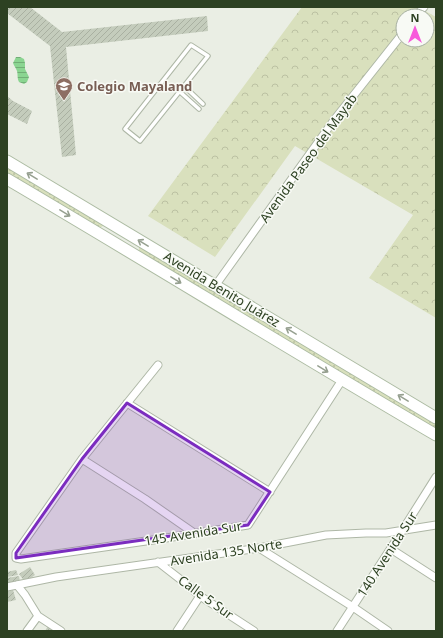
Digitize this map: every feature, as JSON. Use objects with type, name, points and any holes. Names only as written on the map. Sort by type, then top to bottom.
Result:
[{"type":"main road","name":"Avenida Benito Juárez","points":[[7,161],[436,418]]},
{"type":"main road","name":"Avenida Benito Juárez","points":[[7,178],[436,435]]},
{"type":"street","name":"Avenida Paseo del Mayab","points":[[215,286],[334,120],[395,43]]},
{"type":"street","points":[[158,365],[82,459],[145,499],[194,533]]},
{"type":"street","name":"145 Avenida Sur","points":[[82,459],[16,553],[16,558],[21,559],[248,525],[342,380]]},
{"type":"street","points":[[128,403],[270,492]]},
{"type":"street","name":"140 Avenida Sur","points":[[337,631],[436,477]]},
{"type":"street","name":"Avenida 135 Norte","points":[[7,587],[56,577],[259,548],[326,535],[366,533],[386,534],[436,525]]},
{"type":"street","points":[[259,548],[353,607],[388,631]]},
{"type":"street","points":[[391,549],[436,578]]},
{"type":"street","name":"Calle 5 Sur","points":[[158,562],[200,596],[254,631]]},
{"type":"street","points":[[17,585],[38,616],[61,631]]},
{"type":"street","points":[[177,631],[200,596]]},
{"type":"street","points":[[27,631],[38,616]]},
{"type":"lane","points":[[191,45],[208,56],[184,86],[140,141],[125,130],[191,45]]},
{"type":"lane","points":[[184,86],[203,104]]},
{"type":"lane","points":[[179,91],[199,109]]},
{"type":"highlighted area","points":[[127,403],[270,492],[248,525],[16,558],[16,553],[82,459]]},
{"type":"green space","points":[[302,7],[420,8],[395,8],[395,48],[435,48],[436,17],[436,318],[369,278],[413,215],[295,146],[215,257],[148,216]]},
{"type":"green space","points":[[7,167],[103,226],[99,228],[7,172]]},
{"type":"green space","points":[[139,247],[299,341],[436,425],[436,431],[139,252]]},
{"type":"shaded area","points":[[16,57],[24,59],[25,69],[29,77],[27,82],[24,84],[19,82],[17,71],[13,63]]},
{"type":"building","name":"Colegio Mayaland","points":[[7,7],[30,7],[62,32],[207,16],[208,31],[66,47],[76,155],[62,157],[50,46],[7,13]]},
{"type":"building","points":[[7,96],[13,101],[32,111],[27,124],[7,114]]},
{"type":"building","points":[[30,567],[35,575],[25,582],[19,574]]},
{"type":"building","points":[[16,570],[18,575],[7,577],[7,572]]},
{"type":"building","points":[[19,576],[20,582],[7,585],[7,578]]},
{"type":"building","points":[[13,590],[16,600],[7,602],[7,592]]},
{"type":"building","points":[[48,626],[55,631],[45,631]]},
{"type":"place","name":"Colegio Mayaland","points":[[64,101]]}]
